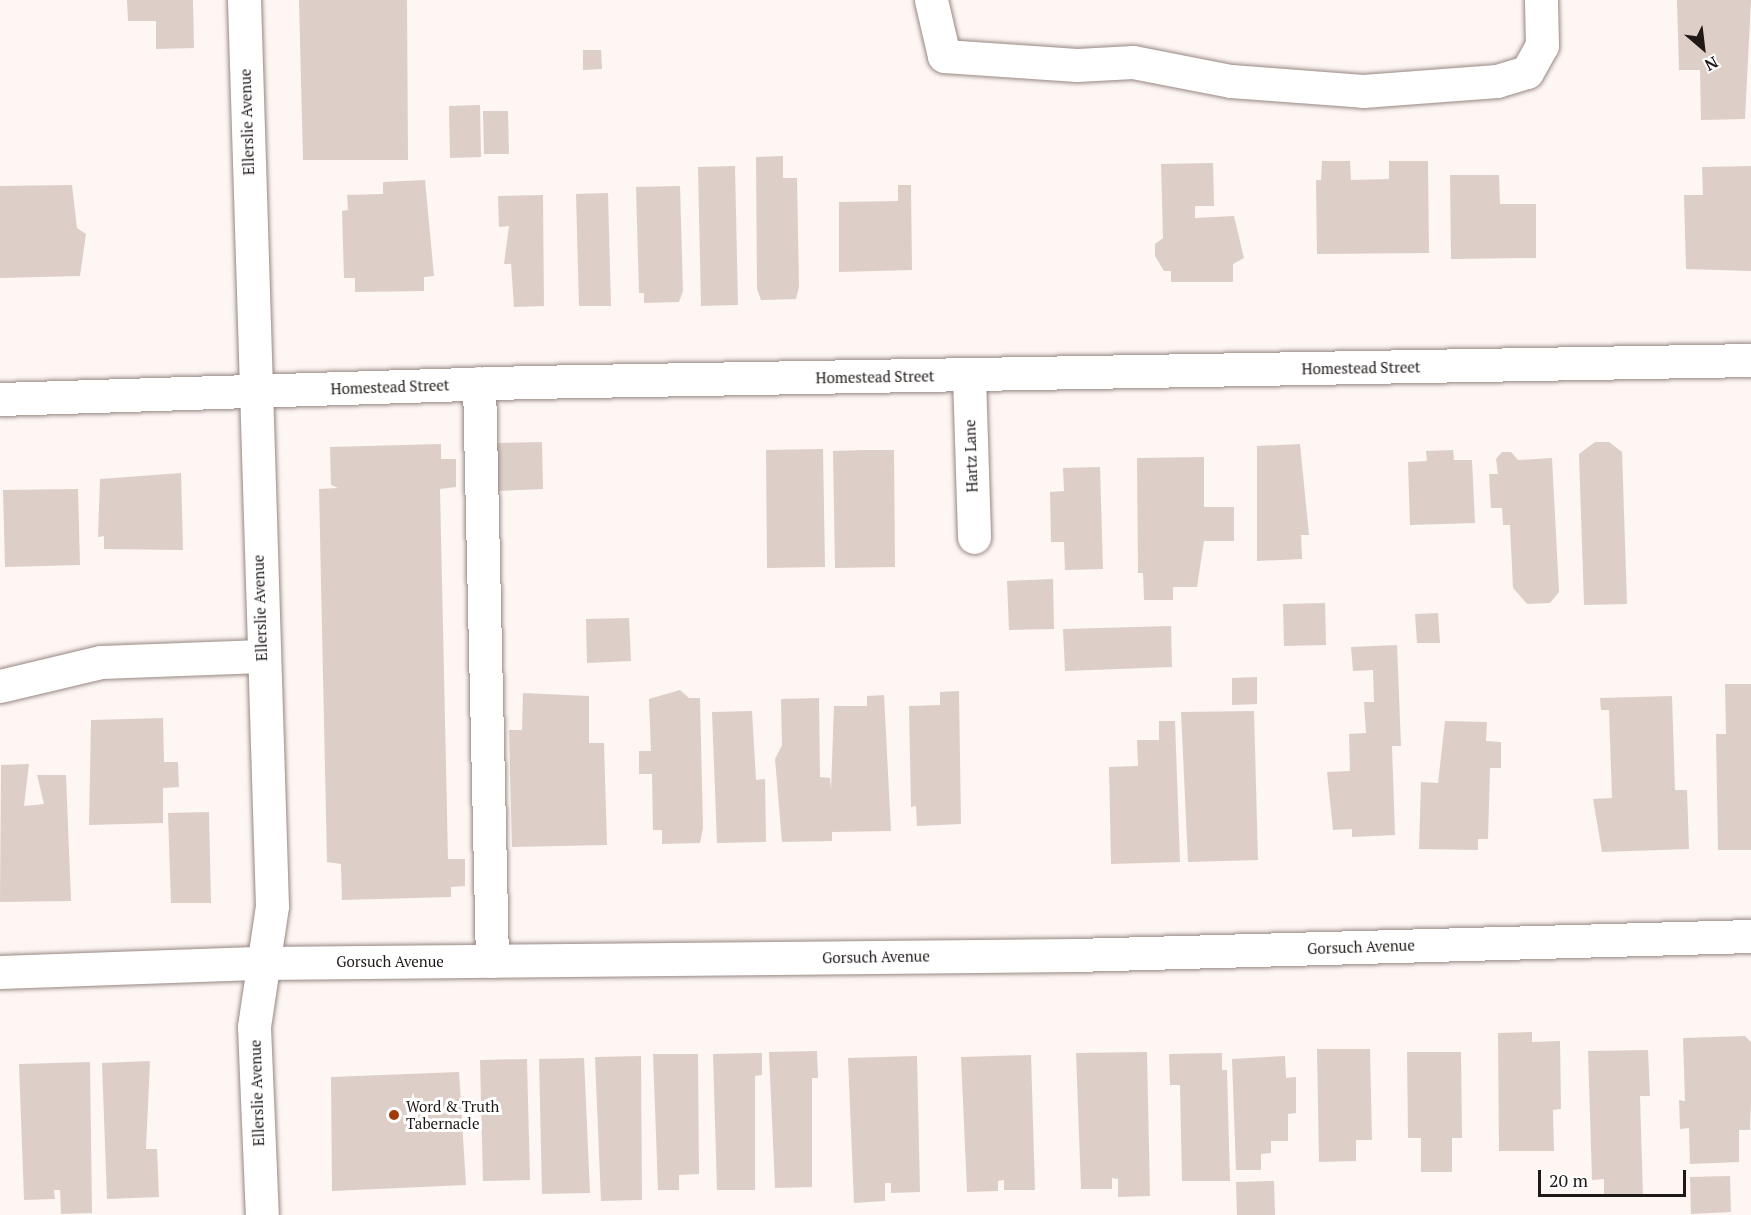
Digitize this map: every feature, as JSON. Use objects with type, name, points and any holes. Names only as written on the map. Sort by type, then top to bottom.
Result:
[{"type":"street","name":"Ellerslie Avenue","points":[[244,0],[262,656],[272,906],[255,1027],[262,1215]]},
{"type":"street","points":[[931,0],[944,56],[1077,65],[1133,62],[1231,81],[1363,91],[1497,81],[1527,72],[1542,45],[1541,0]]},
{"type":"street","name":"Homestead Street","points":[[0,399],[479,383],[969,376],[1751,360]]},
{"type":"street","name":"Hartz Lane","points":[[969,376],[974,537]]},
{"type":"street","points":[[479,383],[492,961]]},
{"type":"street","points":[[0,686],[101,662],[262,656]]},
{"type":"street","name":"Gorsuch Avenue","points":[[0,972],[263,963],[1075,955],[1751,936]]},
{"type":"building","points":[[127,0],[193,0],[194,48],[156,49],[156,21],[128,21]]},
{"type":"building","points":[[299,0],[407,0],[408,160],[303,160]]},
{"type":"building","points":[[1677,0],[1751,0],[1745,119],[1701,120],[1700,70],[1679,70]]},
{"type":"building","points":[[583,50],[601,50],[602,69],[583,70]]},
{"type":"building","points":[[480,105],[481,157],[450,158],[449,106]]},
{"type":"building","points":[[483,111],[508,111],[509,154],[484,154]]},
{"type":"building","points":[[783,156],[783,178],[797,178],[799,287],[796,299],[761,300],[757,289],[756,157]]},
{"type":"building","points":[[1322,161],[1350,161],[1351,180],[1389,179],[1389,161],[1428,161],[1429,253],[1317,254],[1316,180],[1321,180]]},
{"type":"building","points":[[1213,163],[1214,206],[1195,206],[1195,218],[1234,216],[1244,258],[1233,264],[1233,282],[1171,282],[1171,271],[1164,271],[1155,256],[1155,244],[1163,238],[1161,164]]},
{"type":"building","points":[[735,166],[738,305],[701,306],[698,167]]},
{"type":"building","points":[[1751,166],[1751,271],[1686,269],[1684,195],[1703,195],[1702,167]]},
{"type":"building","points":[[1450,175],[1499,175],[1500,204],[1536,204],[1536,258],[1451,259]]},
{"type":"building","points":[[425,180],[434,276],[424,277],[424,291],[355,292],[355,278],[344,278],[342,211],[348,210],[347,195],[383,194],[383,182]]},
{"type":"building","points":[[72,185],[77,228],[86,234],[80,276],[0,278],[0,186]]},
{"type":"building","points":[[898,185],[911,185],[912,270],[839,272],[839,202],[898,201]]},
{"type":"building","points":[[680,186],[683,291],[679,302],[644,303],[644,293],[639,293],[636,187]]},
{"type":"building","points":[[608,193],[611,306],[579,306],[576,194]]},
{"type":"building","points":[[543,195],[544,306],[514,307],[511,264],[504,264],[509,226],[499,227],[498,196]]},
{"type":"building","points":[[542,442],[543,489],[496,491],[495,443]]},
{"type":"building","points":[[1595,442],[1609,442],[1622,452],[1627,604],[1584,605],[1579,454]]},
{"type":"building","points":[[441,444],[441,459],[456,459],[456,487],[440,489],[448,859],[465,859],[465,886],[451,887],[451,897],[342,900],[341,864],[327,862],[319,489],[338,488],[331,485],[330,447]]},
{"type":"building","points":[[1300,444],[1309,535],[1301,535],[1302,559],[1257,561],[1257,446]]},
{"type":"building","points":[[823,449],[825,567],[767,568],[766,450]]},
{"type":"building","points":[[894,450],[895,567],[835,568],[833,451]]},
{"type":"building","points":[[1453,450],[1454,460],[1472,460],[1475,523],[1410,525],[1408,462],[1427,461],[1426,451]]},
{"type":"building","points":[[1502,452],[1511,452],[1518,460],[1552,458],[1559,592],[1550,603],[1527,604],[1513,588],[1510,525],[1503,525],[1502,508],[1491,508],[1489,474],[1498,474],[1496,459]]},
{"type":"building","points":[[1204,457],[1204,507],[1234,507],[1234,541],[1204,541],[1197,587],[1173,587],[1173,600],[1144,600],[1143,573],[1138,573],[1137,458]]},
{"type":"building","points":[[1100,467],[1103,569],[1065,570],[1064,542],[1051,542],[1050,492],[1064,491],[1063,468]]},
{"type":"building","points":[[181,473],[183,550],[104,549],[104,536],[98,537],[100,479]]},
{"type":"building","points":[[78,489],[80,565],[5,567],[3,490]]},
{"type":"building","points":[[1053,579],[1054,629],[1009,630],[1007,581]]},
{"type":"building","points":[[1325,603],[1326,645],[1284,646],[1283,604]]},
{"type":"building","points":[[1438,613],[1440,643],[1417,643],[1415,614]]},
{"type":"building","points":[[629,618],[631,661],[587,663],[586,619]]},
{"type":"building","points":[[1171,626],[1172,667],[1065,671],[1063,629]]},
{"type":"building","points":[[1397,645],[1401,746],[1392,746],[1395,835],[1352,837],[1352,829],[1333,830],[1327,772],[1350,771],[1349,734],[1366,733],[1364,702],[1374,702],[1373,670],[1353,671],[1351,647]]},
{"type":"building","points":[[1257,677],[1257,704],[1232,705],[1232,678]]},
{"type":"building","points":[[1725,684],[1751,684],[1751,850],[1718,850],[1716,734],[1726,734]]},
{"type":"building","points":[[680,690],[689,698],[700,698],[703,828],[700,843],[662,844],[662,830],[653,830],[652,774],[639,774],[639,751],[651,751],[649,699]]},
{"type":"building","points":[[959,691],[961,824],[917,826],[916,806],[911,807],[909,706],[940,705],[940,692]]},
{"type":"building","points":[[523,693],[589,696],[589,743],[604,743],[607,845],[512,847],[509,730],[522,730]]},
{"type":"building","points":[[884,695],[891,831],[832,832],[832,841],[782,842],[775,759],[782,745],[781,699],[819,698],[820,777],[830,778],[831,790],[834,706],[867,706],[867,696]]},
{"type":"building","points":[[1672,696],[1675,790],[1687,790],[1689,849],[1602,852],[1593,799],[1612,798],[1609,710],[1601,710],[1600,698]]},
{"type":"building","points":[[752,711],[756,780],[765,779],[766,842],[717,843],[712,712]]},
{"type":"building","points":[[1254,711],[1258,860],[1188,862],[1181,712]]},
{"type":"building","points":[[163,718],[164,762],[178,762],[179,787],[163,788],[163,823],[89,825],[91,720]]},
{"type":"building","points":[[1159,721],[1175,721],[1180,862],[1111,864],[1109,767],[1138,766],[1137,740],[1159,740]]},
{"type":"building","points":[[1445,721],[1487,722],[1486,741],[1501,742],[1501,768],[1490,768],[1488,839],[1478,839],[1478,850],[1419,849],[1421,782],[1438,783]]},
{"type":"building","points":[[29,764],[24,806],[44,804],[37,775],[66,775],[71,901],[0,902],[1,765]]},
{"type":"building","points":[[209,812],[211,903],[171,903],[168,813]]},
{"type":"building","points":[[1532,1032],[1532,1042],[1560,1041],[1561,1109],[1553,1110],[1554,1151],[1499,1151],[1498,1033]]},
{"type":"building","points":[[1745,1036],[1751,1042],[1750,1130],[1739,1130],[1739,1162],[1690,1164],[1689,1128],[1680,1129],[1679,1100],[1685,1101],[1683,1038]]},
{"type":"building","points":[[1317,1049],[1370,1049],[1372,1140],[1356,1140],[1356,1161],[1319,1162]]},
{"type":"building","points":[[1648,1050],[1650,1096],[1640,1096],[1643,1195],[1604,1197],[1604,1179],[1592,1180],[1588,1051]]},
{"type":"building","points":[[817,1051],[818,1078],[812,1078],[812,1187],[775,1188],[769,1052]]},
{"type":"building","points":[[1147,1052],[1150,1196],[1118,1197],[1118,1179],[1112,1178],[1112,1189],[1081,1189],[1076,1053]]},
{"type":"building","points":[[1407,1052],[1461,1052],[1462,1138],[1452,1138],[1452,1172],[1421,1172],[1421,1138],[1408,1138]]},
{"type":"building","points":[[762,1053],[762,1075],[755,1076],[755,1190],[717,1190],[713,1054]]},
{"type":"building","points":[[1222,1053],[1222,1070],[1227,1070],[1230,1181],[1182,1181],[1180,1085],[1170,1085],[1169,1054]]},
{"type":"building","points":[[653,1054],[698,1054],[699,1174],[679,1175],[679,1190],[658,1190]]},
{"type":"building","points":[[1031,1055],[1035,1190],[1004,1190],[1004,1180],[998,1181],[998,1191],[967,1192],[961,1057]]},
{"type":"building","points":[[641,1056],[642,1200],[601,1201],[595,1057]]},
{"type":"building","points":[[917,1056],[920,1192],[891,1193],[891,1183],[885,1183],[885,1201],[854,1203],[848,1058]]},
{"type":"building","points":[[1285,1056],[1286,1078],[1296,1077],[1296,1113],[1288,1114],[1288,1141],[1271,1141],[1271,1153],[1261,1154],[1261,1170],[1236,1170],[1232,1059]]},
{"type":"building","points":[[584,1058],[590,1193],[542,1194],[539,1059]]},
{"type":"building","points":[[527,1059],[530,1180],[483,1181],[480,1060]]},
{"type":"building","points":[[150,1061],[146,1149],[157,1149],[159,1197],[107,1199],[102,1063]]},
{"type":"building","points":[[90,1062],[92,1213],[61,1214],[60,1190],[54,1190],[55,1199],[24,1200],[19,1064]]},
{"type":"building","points":[[459,1072],[466,1185],[332,1191],[331,1077]]},
{"type":"building","points":[[1730,1176],[1731,1212],[1691,1214],[1690,1177]]},
{"type":"building","points":[[1274,1181],[1275,1215],[1237,1215],[1236,1182]]},
{"type":"place","name":"Word & Truth Tabernacle","points":[[394,1115]]}]
